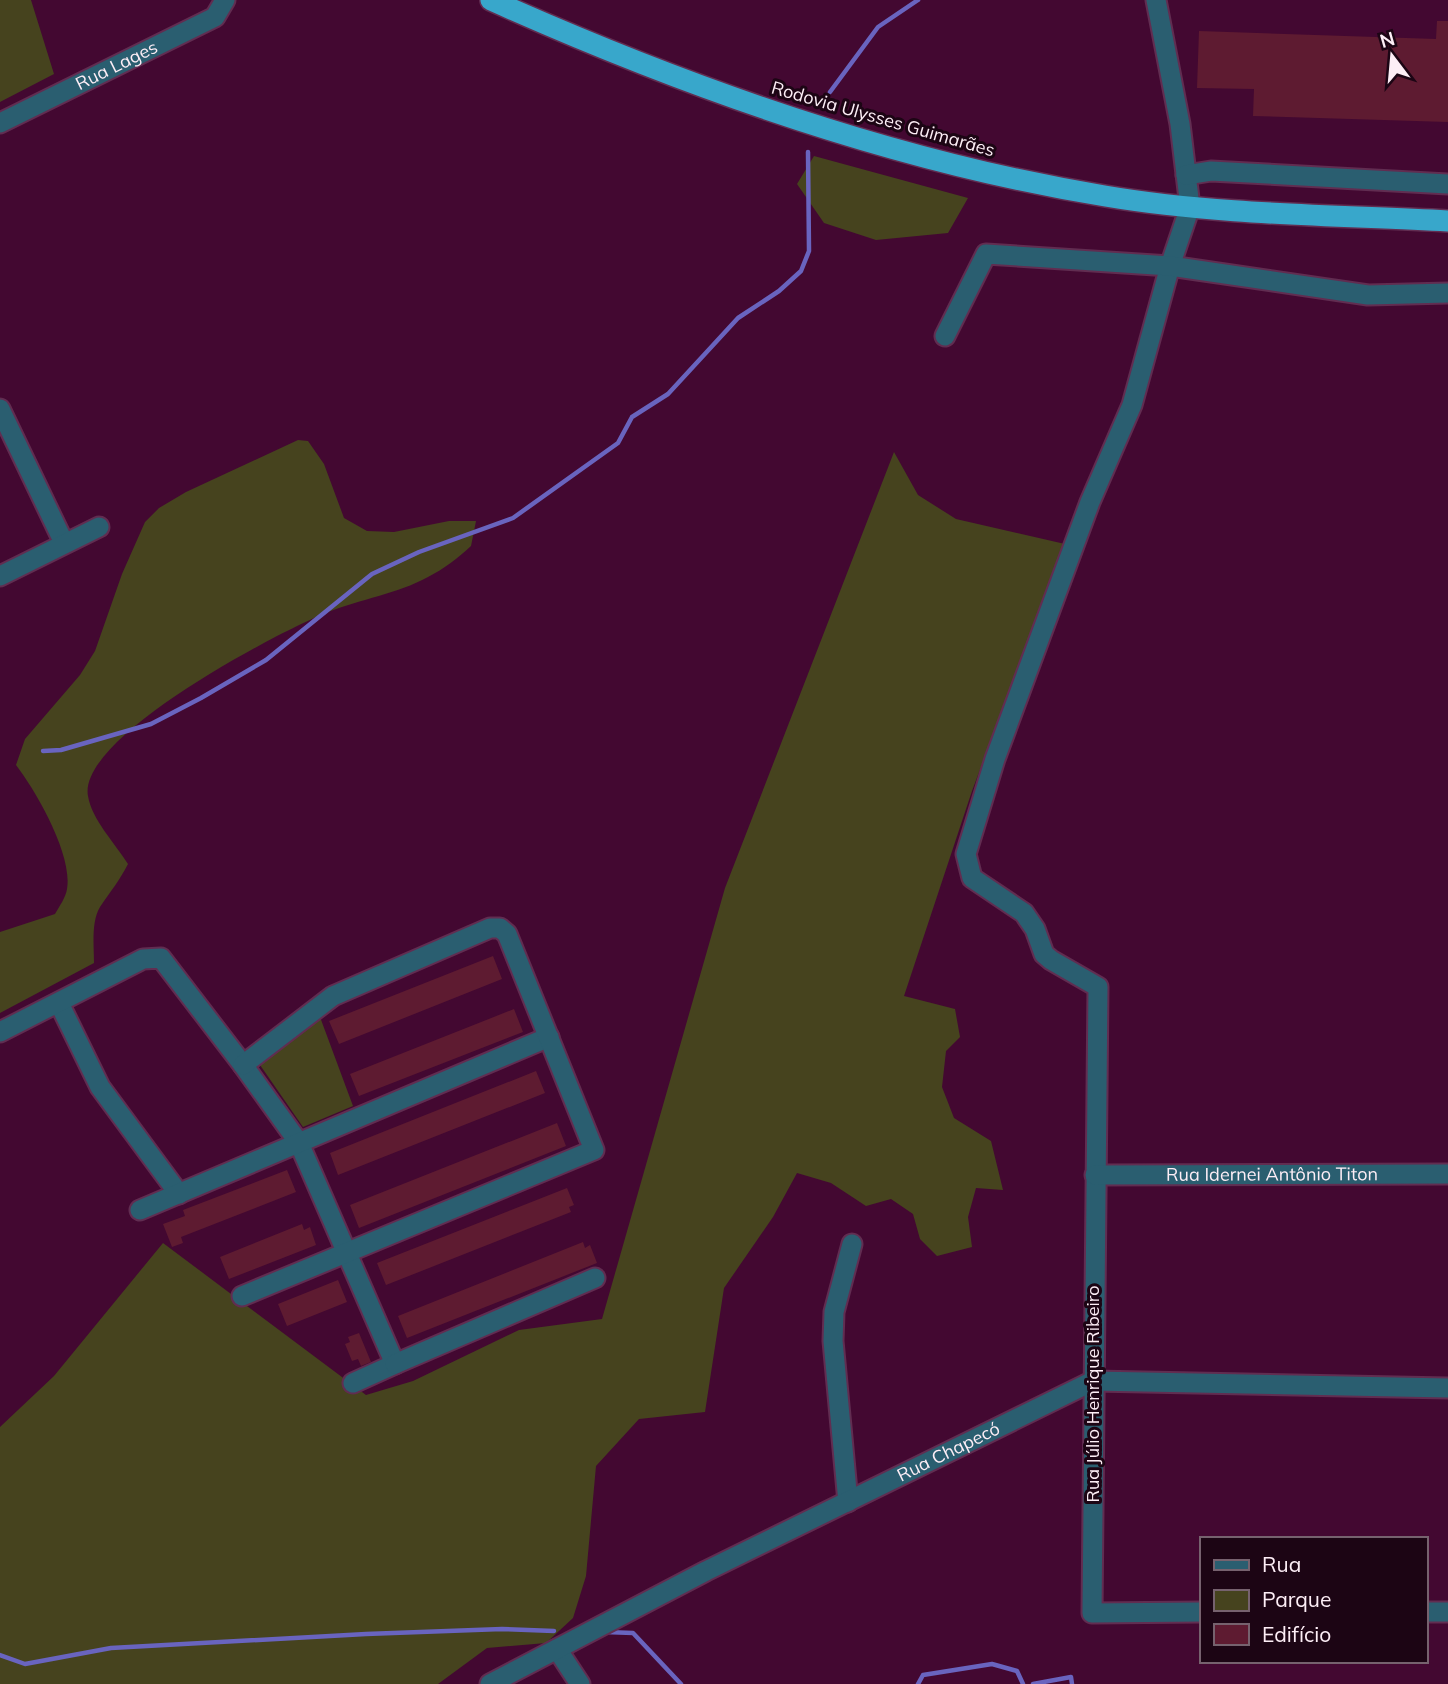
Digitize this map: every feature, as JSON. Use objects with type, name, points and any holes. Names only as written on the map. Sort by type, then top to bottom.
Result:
[{"type":"highway","name":"Rodovia Ulysses Guimarães","points":[[491,0],[540,22],[779,114],[953,166],[1106,196],[1190,207],[1448,221]]},
{"type":"street","name":"Rua Lages","points":[[0,123],[215,16],[225,0]]},
{"type":"street","points":[[1156,0],[1180,124],[1190,207],[1170,266]]},
{"type":"street","points":[[1186,175],[1211,170],[1448,184]]},
{"type":"street","points":[[945,336],[986,254],[1170,266],[1368,295],[1448,293]]},
{"type":"street","name":"Rua Júlio Henrique Ribeiro","points":[[1170,266],[1132,405],[1054,597],[995,759],[966,854],[972,878],[1024,913],[1035,929],[1044,954],[1098,987],[1092,1613],[1200,1612]]},
{"type":"street","points":[[0,410],[64,543]]},
{"type":"street","points":[[0,576],[99,527]]},
{"type":"street","points":[[242,1296],[594,1150],[508,934],[500,928],[490,928],[333,996],[243,1065]]},
{"type":"street","points":[[0,1032],[144,959],[161,958],[299,1143],[396,1364]]},
{"type":"street","points":[[59,1003],[100,1087],[179,1194]]},
{"type":"street","points":[[140,1210],[549,1037]]},
{"type":"street","name":"Rua Idernei Antônio Titon","points":[[1095,1175],[1448,1174]]},
{"type":"street","points":[[848,1502],[833,1341],[834,1312],[852,1244]]},
{"type":"street","points":[[353,1383],[595,1278]]},
{"type":"street","name":"Rua Chapecó","points":[[490,1684],[1093,1381],[1448,1388]]},
{"type":"street","points":[[1427,1612],[1448,1612]]},
{"type":"street","points":[[557,1649],[580,1684]]},
{"type":"green space","points":[[0,0],[31,0],[54,74],[0,102]]},
{"type":"green space","points":[[814,156],[968,198],[948,233],[876,240],[824,223],[797,184]]},
{"type":"green space","points":[[298,440],[308,441],[324,464],[344,518],[367,531],[394,532],[449,521],[476,521],[471,546],[445,567],[416,583],[328,612],[269,640],[186,689],[146,717],[114,745],[93,772],[88,796],[99,823],[128,864],[97,913],[94,963],[0,1013],[0,932],[55,914],[67,889],[67,875],[59,842],[43,807],[16,765],[25,739],[80,675],[95,651],[122,574],[145,522],[159,508],[186,492]]},
{"type":"green space","points":[[894,452],[918,495],[956,519],[1065,544],[972,791],[904,996],[955,1009],[960,1037],[946,1051],[942,1087],[954,1118],[991,1141],[1003,1190],[976,1188],[968,1217],[972,1247],[937,1256],[920,1239],[913,1214],[891,1199],[866,1206],[831,1183],[797,1173],[773,1217],[724,1288],[705,1412],[639,1419],[596,1466],[586,1576],[573,1618],[546,1643],[487,1648],[438,1684],[0,1684],[0,1427],[54,1376],[163,1243],[366,1395],[413,1381],[519,1330],[602,1319],[725,888]]},
{"type":"green space","points":[[320,1017],[353,1106],[303,1127],[260,1065]]},
{"type":"building","points":[[1437,21],[1448,21],[1448,122],[1253,116],[1254,89],[1197,88],[1199,31],[1436,39]]},
{"type":"building","points":[[493,956],[502,979],[339,1044],[329,1021]]},
{"type":"building","points":[[514,1009],[523,1032],[359,1096],[350,1074]]},
{"type":"building","points":[[536,1071],[545,1093],[338,1175],[330,1153]]},
{"type":"building","points":[[557,1123],[566,1146],[359,1228],[350,1205]]},
{"type":"building","points":[[287,1170],[296,1192],[181,1237],[183,1243],[172,1247],[163,1224],[185,1216],[183,1210]]},
{"type":"building","points":[[567,1188],[574,1205],[569,1207],[571,1212],[386,1285],[377,1263]]},
{"type":"building","points":[[302,1224],[304,1230],[310,1227],[316,1245],[229,1279],[220,1257]]},
{"type":"building","points":[[583,1242],[585,1248],[590,1245],[597,1263],[407,1338],[398,1316]]},
{"type":"building","points":[[338,1280],[347,1302],[287,1326],[278,1304]]},
{"type":"building","points":[[359,1333],[371,1362],[361,1366],[358,1359],[352,1361],[345,1344],[350,1342],[348,1337]]},
{"type":"waterway","points":[[830,92],[878,27],[918,0]]},
{"type":"waterway","points":[[43,751],[61,750],[151,724],[201,698],[266,660],[372,574],[419,552],[513,518],[618,443],[632,417],[668,394],[738,318],[779,291],[801,271],[809,251],[808,152]]},
{"type":"waterway","points":[[0,1655],[25,1664],[111,1648],[366,1634],[502,1629],[554,1631]]},
{"type":"waterway","points":[[605,1632],[633,1633],[681,1684]]},
{"type":"waterway","points":[[918,1684],[923,1675],[992,1664],[1017,1671],[1023,1684]]},
{"type":"waterway","points":[[1033,1684],[1071,1677],[1072,1684]]}]
